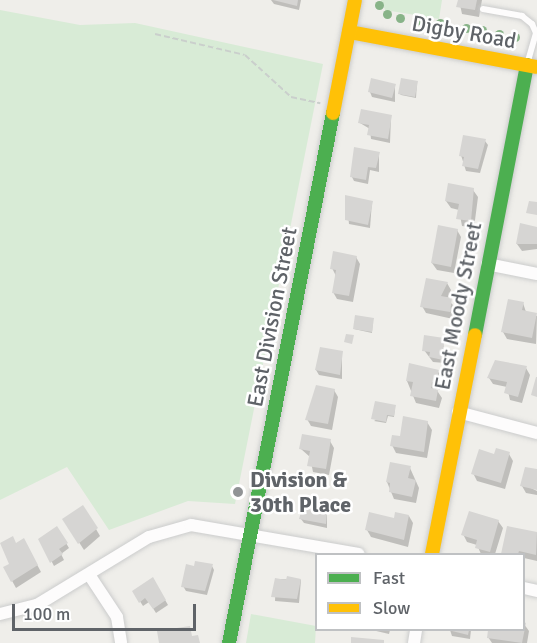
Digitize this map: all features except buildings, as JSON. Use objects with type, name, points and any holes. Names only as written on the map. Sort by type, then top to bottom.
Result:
[{"type":"street","name":"East Division Street","points":[[229,643],[355,0]]},
{"type":"street","name":"Digby Road","points":[[349,32],[532,66]]},
{"type":"street","name":"East Moody Street","points":[[432,553],[487,264],[532,66]]},
{"type":"street","points":[[487,264],[537,274]]},
{"type":"street","points":[[458,412],[537,434]]},
{"type":"street","points":[[0,614],[37,605],[90,576],[149,537],[191,525],[251,533],[349,553]]},
{"type":"street","points":[[90,576],[117,617],[121,643]]},
{"type":"lane","points":[[483,9],[522,16],[532,24],[536,33],[532,66]]},
{"type":"path","points":[[155,34],[245,55],[291,97],[321,103]]},
{"type":"green space","points":[[381,0],[442,0],[439,19],[385,10]]},
{"type":"green space","points":[[0,10],[80,25],[135,23],[323,64],[235,504],[188,501],[109,530],[67,467],[0,500]]},
{"type":"green space","points":[[251,614],[315,626],[315,643],[246,643]]},
{"type":"traffic: fast","points":[[475,335],[527,65]]},
{"type":"traffic: fast","points":[[229,643],[333,113]]},
{"type":"traffic: slow","points":[[333,113],[355,0]]},
{"type":"traffic: slow","points":[[349,32],[536,67]]},
{"type":"traffic: slow","points":[[432,553],[475,335]]},
{"type":"place","name":"Division & 30th Place","points":[[238,492]]}]
